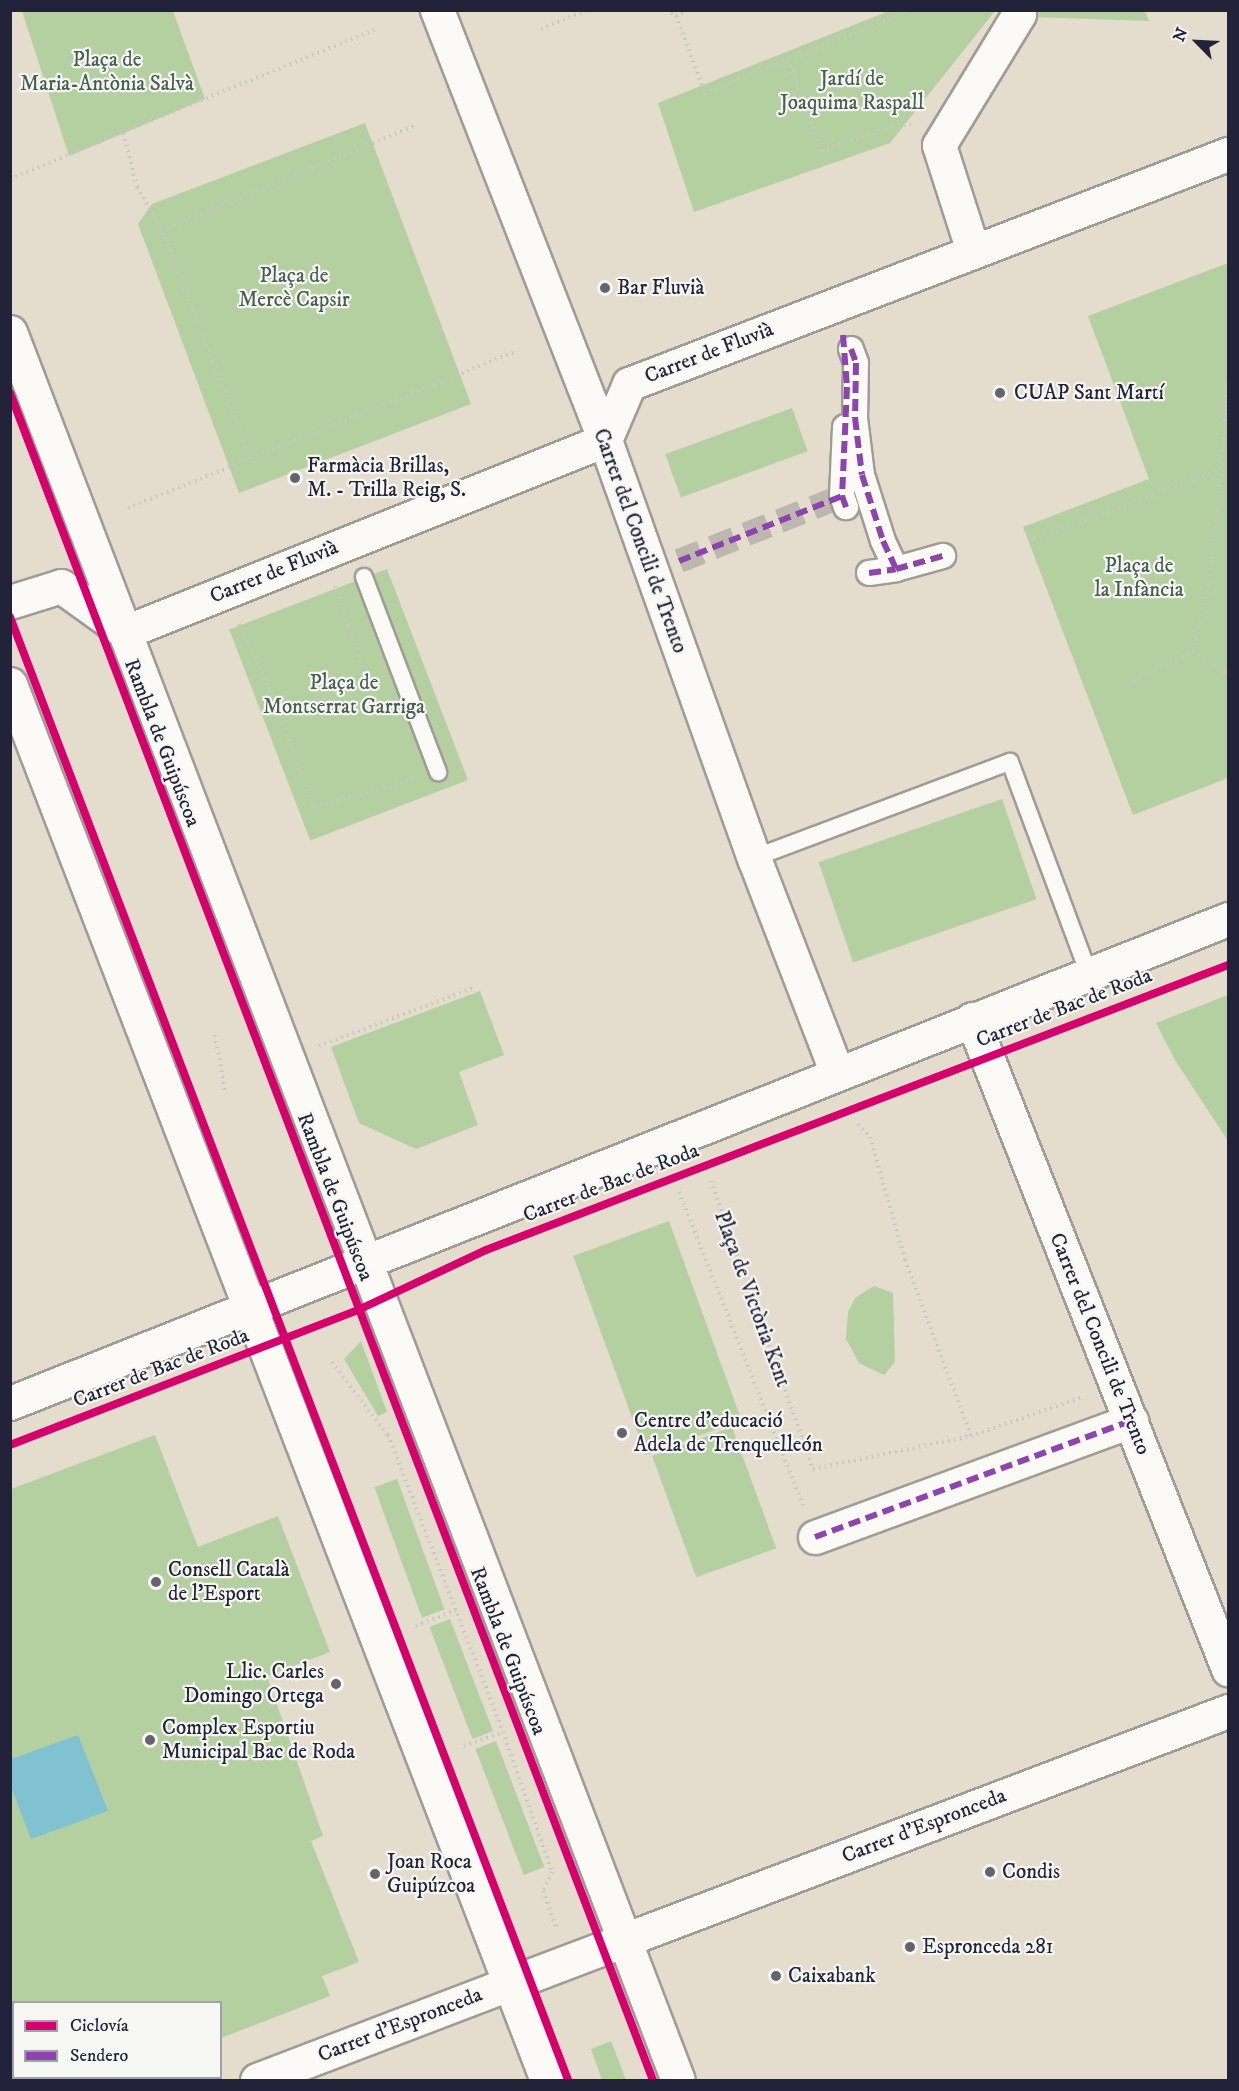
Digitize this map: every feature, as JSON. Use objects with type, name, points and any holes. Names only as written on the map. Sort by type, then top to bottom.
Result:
[{"type":"street","name":"Carrer del Concili de Trento","points":[[437,10],[605,440],[754,858],[837,1074]]},
{"type":"street","points":[[973,251],[939,145],[1019,14],[1018,10]]},
{"type":"street","name":"Carrer de Fluvià","points":[[125,632],[605,440],[628,384],[1228,154]]},
{"type":"street","name":"Rambla de Guipúscoa","points":[[10,332],[367,1263],[621,1941],[678,2080]]},
{"type":"street","points":[[846,507],[842,496],[847,342],[856,363],[855,418],[862,475],[882,541],[896,569]]},
{"type":"street","points":[[869,573],[896,569],[943,556]]},
{"type":"street","points":[[10,602],[61,586],[125,632]]},
{"type":"street","points":[[10,684],[547,2080]]},
{"type":"street","name":"Carrer de Bac de Roda","points":[[10,1403],[367,1263],[1088,972],[1228,919]]},
{"type":"street","name":"Carrer del Concili de Trento","points":[[972,1019],[1228,1669]]},
{"type":"street","points":[[815,1537],[1131,1421]]},
{"type":"street","name":"Carrer d'Espronceda","points":[[257,2080],[1228,1711]]},
{"type":"lane","points":[[364,578],[438,772]]},
{"type":"lane","points":[[754,858],[1010,762],[1088,972]]},
{"type":"path","points":[[541,29],[587,10]]},
{"type":"path","points":[[666,10],[676,16],[705,93],[912,10]]},
{"type":"path","points":[[676,16],[688,10]]},
{"type":"path","points":[[10,179],[379,28]]},
{"type":"path","points":[[788,60],[822,151],[892,126],[917,123]]},
{"type":"path","points":[[162,230],[414,126]]},
{"type":"path","points":[[123,132],[137,187],[162,230],[250,458]]},
{"type":"path","points":[[128,508],[250,458],[420,393],[514,352]]},
{"type":"path","points":[[1128,684],[1193,651],[1210,582],[1228,381]]},
{"type":"path","points":[[1028,541],[1219,470]]},
{"type":"path","points":[[278,713],[368,684],[336,588]]},
{"type":"path","points":[[238,624],[278,713],[314,807],[438,772]]},
{"type":"path","points":[[1193,651],[1226,673],[1228,670]]},
{"type":"path","points":[[288,1057],[473,988]]},
{"type":"path","points":[[215,1035],[225,1092]]},
{"type":"path","points":[[858,1124],[870,1137],[904,1260],[971,1436],[1086,1396]]},
{"type":"path","points":[[679,1192],[815,1537]]},
{"type":"green space","name":"Plaça de Maria-Antònia Salvà","points":[[22,11],[173,11],[205,99],[69,156]]},
{"type":"green space","name":"Jardí de Joaquima Raspall","points":[[889,11],[995,11],[890,143],[694,212],[658,103]]},
{"type":"green space","points":[[1030,11],[1145,11],[1149,21],[1033,17]]},
{"type":"green space","name":"Plaça de Mercè Capsir","points":[[365,123],[471,404],[239,493],[138,224],[152,204]]},
{"type":"green space","name":"Plaça de la Infància","points":[[1228,263],[1228,778],[1133,815],[1023,527],[1149,479],[1088,316]]},
{"type":"green space","points":[[792,408],[808,451],[681,497],[665,454]]},
{"type":"green space","name":"Plaça de Montserrat Garriga","points":[[387,569],[468,780],[310,841],[229,630]]},
{"type":"green space","points":[[1002,799],[1037,899],[853,962],[819,862]]},
{"type":"green space","points":[[480,991],[504,1055],[459,1072],[478,1125],[416,1149],[359,1123],[331,1047]]},
{"type":"green space","points":[[1228,995],[1228,1141],[1175,1060],[1156,1023]]},
{"type":"green space","points":[[669,1221],[742,1420],[646,1455],[573,1256]]},
{"type":"green space","points":[[874,1286],[893,1293],[895,1362],[884,1375],[859,1363],[846,1339],[848,1312],[855,1298]]},
{"type":"green space","points":[[361,1341],[387,1412],[378,1416],[344,1359]]},
{"type":"green space","points":[[732,1427],[776,1548],[696,1577],[652,1456]]},
{"type":"green space","name":"Complex Esportiu Municipal Bac de Roda","points":[[155,1435],[198,1547],[278,1516],[330,1652],[267,1676],[323,1836],[311,1841],[359,1962],[322,1976],[330,1996],[222,2038],[222,2001],[12,2001],[12,2079],[65,2079],[11,2080],[11,1489]]},
{"type":"green space","points":[[397,1479],[445,1610],[422,1618],[374,1487]]},
{"type":"green space","points":[[450,1619],[493,1731],[472,1739],[429,1627]]},
{"type":"green space","points":[[496,1741],[544,1867],[524,1875],[475,1749]]},
{"type":"green space","points":[[611,2041],[626,2080],[602,2080],[591,2049]]},
{"type":"water","points":[[78,1735],[108,1811],[31,1839],[11,1787],[11,1759]]},
{"type":"tunnel","points":[[679,561],[842,496]]},
{"type":"marked path","points":[[843,335],[847,387],[842,496],[846,507]]},
{"type":"marked path","points":[[851,349],[856,363],[855,418],[862,475],[883,541],[896,569],[943,556]]},
{"type":"marked path","points":[[679,561],[842,496]]},
{"type":"marked path","points":[[869,573],[896,569]]},
{"type":"marked path","points":[[815,1537],[1131,1421]]},
{"type":"cycle path","points":[[10,393],[653,2080]]},
{"type":"cycle path","points":[[10,617],[568,2080]]},
{"type":"cycle path","points":[[10,1445],[358,1310],[486,1250],[1228,965]]},
{"type":"place","name":"Bar Fluvià","points":[[605,288]]},
{"type":"place","name":"CUAP Sant Martí","points":[[1000,393]]},
{"type":"place","name":"Farmàcia Brillas, M. - Trilla Reig, S.","points":[[295,478]]},
{"type":"place","name":"Centre d'educació Adela de Trenquelleón","points":[[622,1433]]},
{"type":"place","name":"Consell Català de l'Esport","points":[[156,1582]]},
{"type":"place","name":"Llic. Carles Domingo Ortega","points":[[336,1684]]},
{"type":"place","name":"Complex Esportiu Municipal Bac de Roda","points":[[150,1740]]},
{"type":"place","name":"Condis","points":[[990,1872]]},
{"type":"place","name":"Joan Roca Guipúzcoa","points":[[375,1874]]},
{"type":"place","name":"Espronceda 281","points":[[910,1947]]},
{"type":"place","name":"Caixabank","points":[[776,1976]]}]
